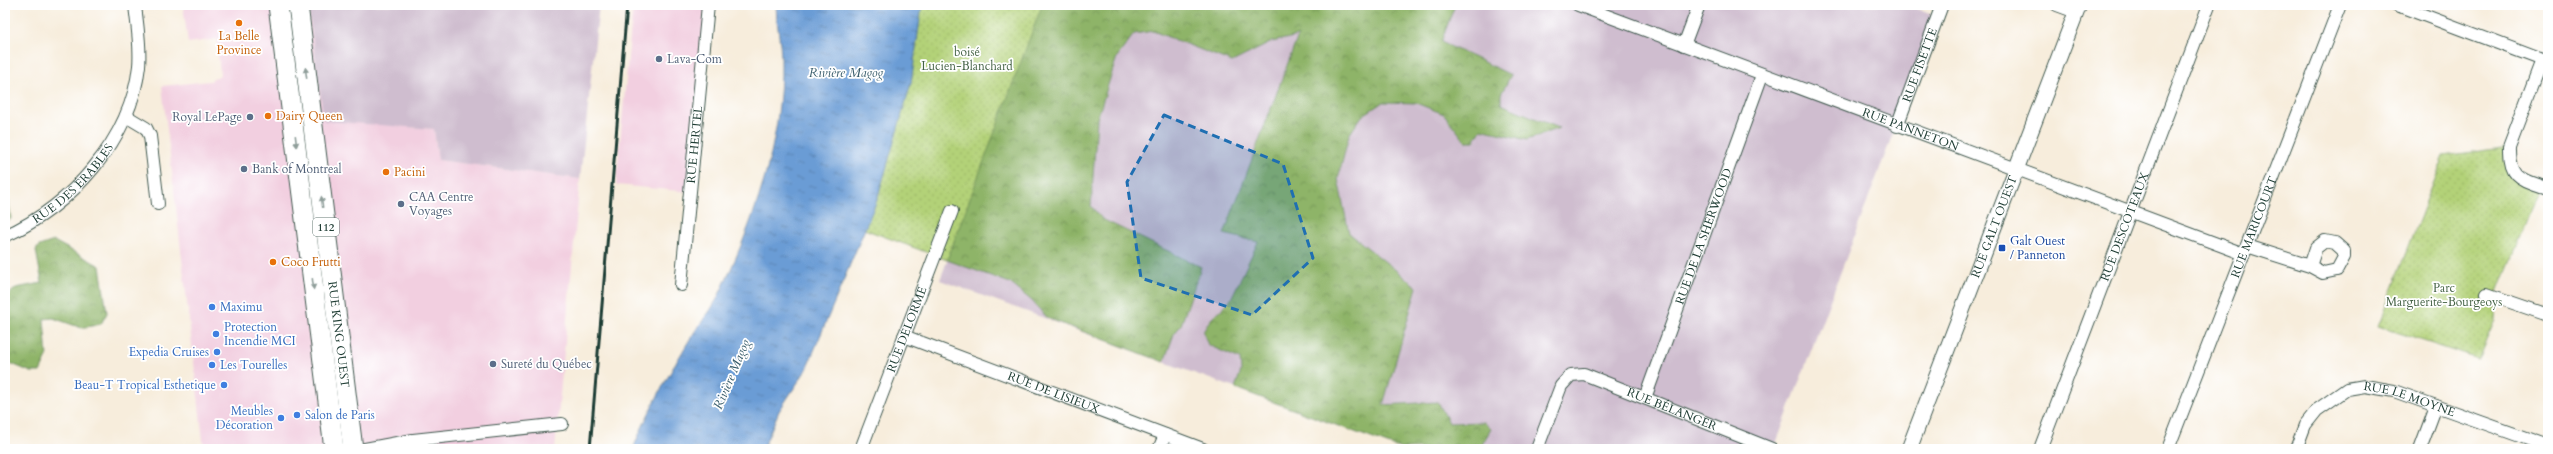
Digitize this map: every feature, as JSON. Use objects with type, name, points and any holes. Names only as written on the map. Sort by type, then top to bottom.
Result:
[{"type":"main road","name":"RUE KING OUEST","points":[[278,5],[334,449]]},
{"type":"main road","name":"RUE KING OUEST","points":[[298,5],[353,449]]},
{"type":"street","name":"RUE DES ÉRABLES","points":[[5,236],[33,221],[72,189],[110,144],[126,116],[136,83],[139,64],[135,5]]},
{"type":"street","name":"RUE HERTEL","points":[[681,285],[708,5]]},
{"type":"street","name":"RUE PANNETON","points":[[1578,5],[2131,214],[2245,250],[2310,266]]},
{"type":"street","points":[[1684,45],[1699,5]]},
{"type":"street","name":"RUE FISETTE","points":[[1897,126],[1942,5]]},
{"type":"street","points":[[2057,5],[2078,9]]},
{"type":"street","name":"RUE DESCOTEAUX","points":[[2040,449],[2131,214],[2209,5]]},
{"type":"street","name":"RUE MARICOURT","points":[[2168,449],[2340,5]]},
{"type":"street","points":[[2397,5],[2545,61],[2509,146],[2509,157],[2511,167],[2519,178],[2548,189]]},
{"type":"street","name":"RUE GALT OUEST","points":[[1909,449],[2078,9]]},
{"type":"street","name":"RUE DE LA SHERWOOD","points":[[1645,398],[1762,75]]},
{"type":"street","points":[[126,116],[146,128],[150,136],[158,204]]},
{"type":"street","name":"RUE DELORME","points":[[861,449],[952,211]]},
{"type":"street","points":[[2487,294],[2548,315]]},
{"type":"street","name":"RUE DE LISIEUX","points":[[904,336],[1203,449]]},
{"type":"street","name":"RUE BÉLANGER","points":[[1537,449],[1561,386],[1571,375],[1584,374],[1772,449]]},
{"type":"street","name":"RUE LE MOYNE","points":[[2296,449],[2306,425],[2317,410],[2346,389],[2380,387],[2547,447]]},
{"type":"street","points":[[2420,449],[2436,406]]},
{"type":"street","points":[[365,449],[413,440],[562,424]]},
{"type":"street","points":[[1159,449],[1165,435]]},
{"type":"highlighted area","points":[[1164,115],[1283,164],[1313,258],[1252,315],[1141,278],[1127,182]]},
{"type":"shaded area","points":[[183,5],[308,5],[324,120],[434,129],[438,160],[580,179],[555,449],[204,449],[162,86],[210,81],[220,75],[217,39],[188,43]]},
{"type":"shaded area","points":[[308,5],[599,5],[580,179],[438,160],[434,129],[324,121]]},
{"type":"shaded area","points":[[633,5],[708,5],[691,192],[616,185]]},
{"type":"shaded area","points":[[1042,5],[1907,5],[1937,17],[1774,449],[1401,449],[940,280]]},
{"type":"green space","points":[[922,5],[1455,5],[1441,42],[1511,75],[1501,94],[1501,104],[1559,128],[1527,140],[1481,129],[1474,141],[1465,141],[1444,114],[1416,103],[1383,102],[1362,116],[1349,135],[1338,179],[1349,233],[1417,287],[1383,405],[1438,402],[1449,423],[1484,422],[1491,429],[1480,448],[1401,449],[1235,388],[1241,371],[1240,359],[1208,345],[1203,332],[1210,320],[1230,301],[1258,242],[1224,234],[1298,36],[1272,42],[1232,62],[1153,31],[1134,34],[1117,57],[1097,119],[1091,206],[1102,219],[1201,267],[1181,325],[1174,334],[1164,362],[1047,318],[1032,301],[1010,283],[947,260],[963,216],[864,229],[877,200],[911,83]]},
{"type":"green space","name":"boisé Lucien-Blanchard","points":[[922,5],[1042,5],[947,260],[864,229],[877,200],[911,83]]},
{"type":"green space","name":"Parc Marguerite-Bourgeoys","points":[[2509,147],[2511,167],[2540,186],[2496,297],[2495,320],[2478,359],[2378,326],[2444,156]]},
{"type":"green space","points":[[5,173],[11,219],[5,222]]},
{"type":"green space","points":[[54,241],[100,266],[107,313],[101,324],[82,328],[53,318],[44,319],[47,357],[40,372],[31,372],[5,361],[5,298],[16,288],[42,283],[36,250],[39,246]]},
{"type":"water","name":"Rivière Magog","points":[[776,5],[922,5],[911,83],[877,200],[806,370],[779,411],[763,449],[633,449],[645,421],[667,379],[693,334],[717,299],[754,213],[771,153],[777,122],[780,91],[781,52]]},
{"type":"railway","points":[[590,449],[627,5]]},
{"type":"place","name":"La Belle Province","points":[[239,23]]},
{"type":"place","name":"Lava-Com","points":[[659,59]]},
{"type":"place","name":"Dairy Queen","points":[[268,116]]},
{"type":"place","name":"Royal LePage","points":[[250,117]]},
{"type":"place","name":"Bank of Montreal","points":[[244,169]]},
{"type":"place","name":"Pacini","points":[[386,172]]},
{"type":"place","name":"CAA Centre Voyages","points":[[401,204]]},
{"type":"place","name":"Galt Ouest / Panneton","points":[[2002,248]]},
{"type":"place","name":"Coco Frutti","points":[[273,262]]},
{"type":"place","name":"Maximu","points":[[212,307]]},
{"type":"place","name":"Protection Incendie MCI","points":[[216,334]]},
{"type":"place","name":"Expedia Cruises","points":[[217,352]]},
{"type":"place","name":"Sureté du Québec","points":[[493,364]]},
{"type":"place","name":"Les Tourelles","points":[[212,365]]},
{"type":"place","name":"Beau-T Tropical Esthetique","points":[[224,385]]},
{"type":"place","name":"Salon de Paris","points":[[297,415]]},
{"type":"place","name":"Meubles Décoration","points":[[281,418]]}]
